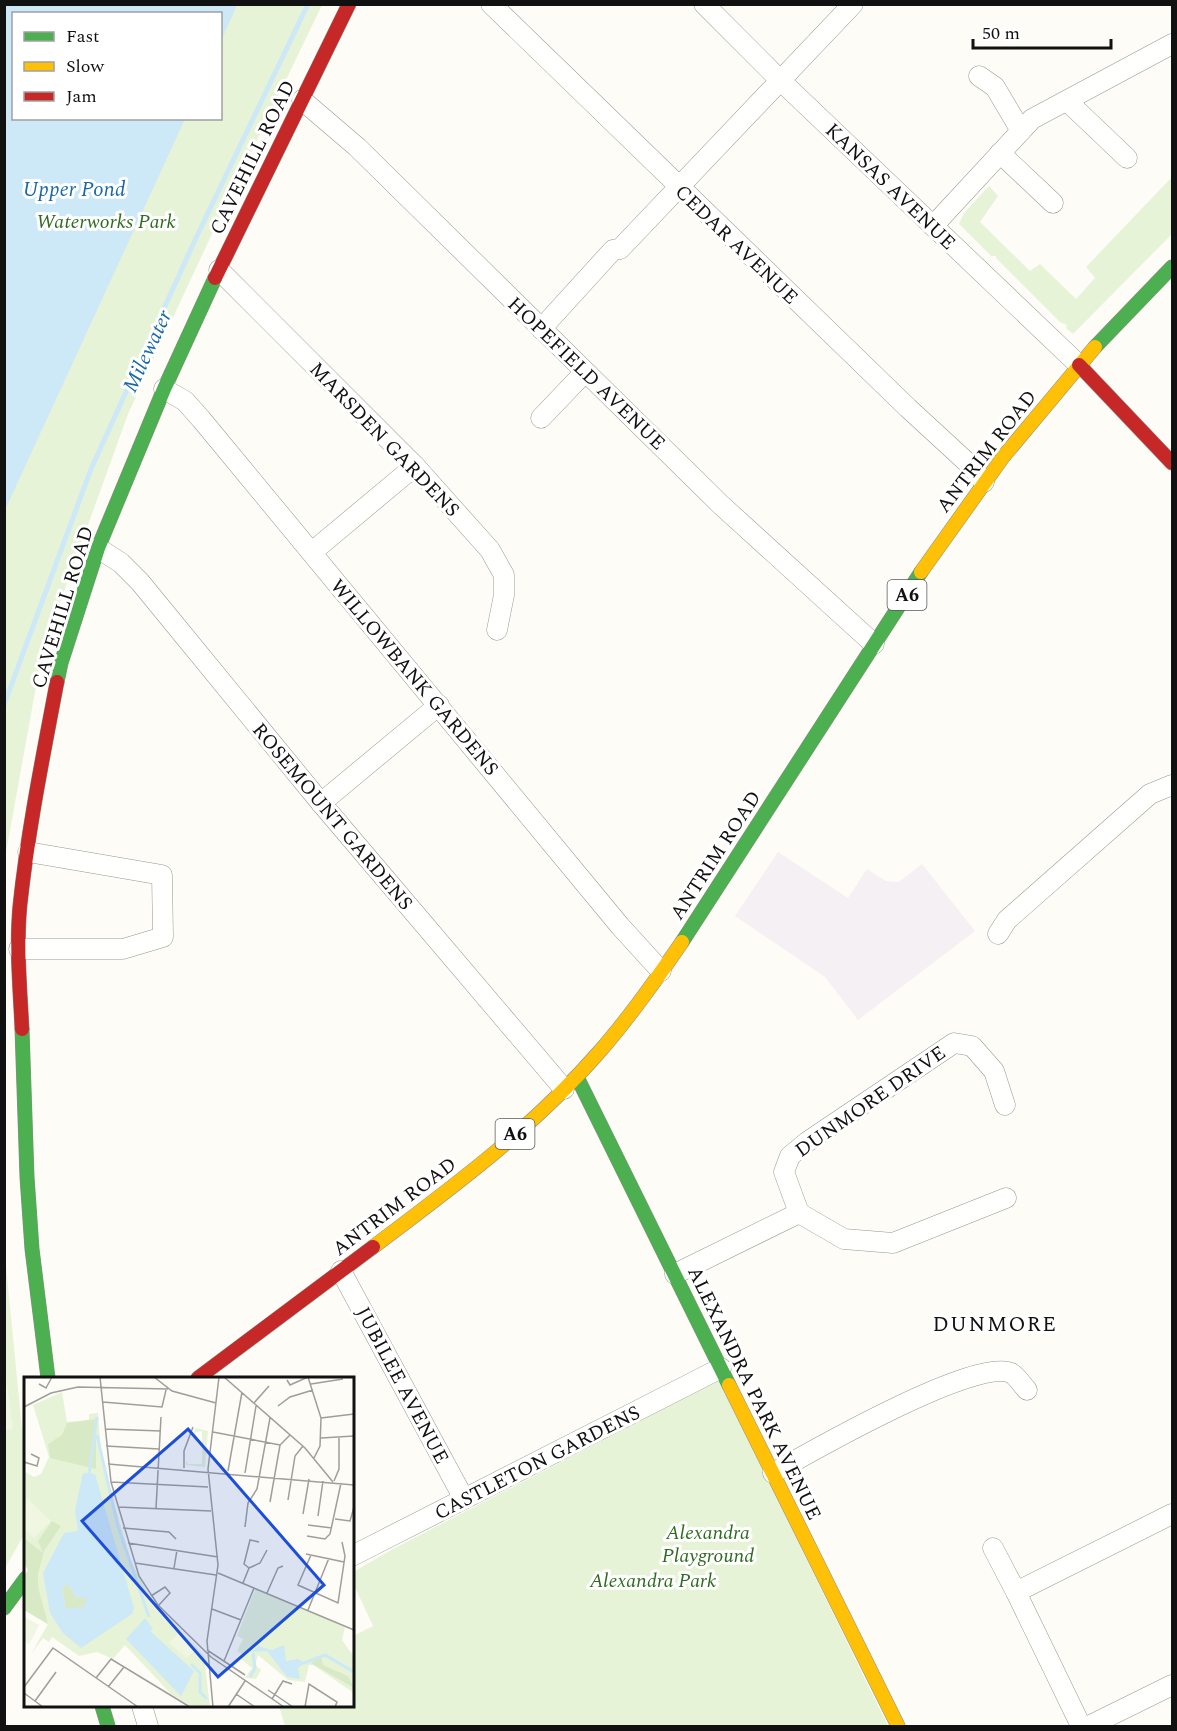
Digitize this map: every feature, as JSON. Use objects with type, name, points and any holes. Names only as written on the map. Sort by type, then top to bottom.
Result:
[{"type":"main road","name":"CAVEHILL ROAD","points":[[48,1377],[32,1249],[27,1177],[19,949],[20,906],[38,784],[61,663],[98,548],[164,389],[219,270],[349,4]]},
{"type":"main road","name":"ANTRIM ROAD","points":[[199,1377],[459,1183],[571,1083],[620,1027],[661,972],[874,644],[984,482],[1079,365],[1173,267]]},
{"type":"main road","points":[[1079,365],[1173,463]]},
{"type":"main road","name":"ALEXANDRA PARK AVENUE","points":[[571,1083],[675,1274],[898,1726]]},
{"type":"main road","points":[[4,1608],[24,1581]]},
{"type":"main road","points":[[102,1707],[108,1726]]},
{"type":"street","name":"CEDAR AVENUE","points":[[491,4],[679,188],[971,466],[984,482]]},
{"type":"street","name":"KANSAS AVENUE","points":[[704,4],[1079,365]]},
{"type":"street","points":[[541,329],[613,250],[620,249],[853,4]]},
{"type":"street","points":[[933,226],[1032,119],[1173,44]]},
{"type":"street","points":[[979,76],[995,87],[1021,131]]},
{"type":"street","name":"HOPEFIELD AVENUE","points":[[302,100],[357,147],[720,504],[874,644]]},
{"type":"street","points":[[1067,101],[1127,158]]},
{"type":"street","points":[[1000,153],[1053,203]]},
{"type":"street","name":"MARSDEN GARDENS","points":[[219,270],[415,466],[490,550],[504,575],[504,596],[496,630]]},
{"type":"street","points":[[541,418],[585,372]]},
{"type":"street","name":"WILLOWBANK GARDENS","points":[[164,389],[185,401],[440,705],[620,926],[661,972]]},
{"type":"street","points":[[312,552],[415,466]]},
{"type":"street","name":"ROSEMOUNT GARDENS","points":[[98,548],[121,563],[140,582],[321,803],[571,1083]]},
{"type":"street","points":[[321,803],[440,705]]},
{"type":"street","points":[[998,934],[1007,920],[1150,794],[1173,785]]},
{"type":"street","points":[[19,949],[123,949],[163,937],[162,875],[28,852]]},
{"type":"street","name":"DUNMORE DRIVE","points":[[799,1213],[784,1173],[790,1156],[807,1142],[954,1043],[972,1046],[994,1071],[1005,1105]]},
{"type":"street","points":[[675,1274],[799,1213],[844,1239],[893,1243],[1006,1198]]},
{"type":"street","name":"JUBILEE AVENUE","points":[[341,1271],[464,1499]]},
{"type":"street","name":"CASTLETON GARDENS","points":[[354,1555],[721,1368]]},
{"type":"street","points":[[773,1473],[879,1415],[980,1374],[997,1371],[1012,1374],[1027,1390]]},
{"type":"street","points":[[1017,1592],[1173,1514]]},
{"type":"street","points":[[993,1548],[1017,1592],[1081,1726]]},
{"type":"street","points":[[1089,1726],[1173,1685]]},
{"type":"street","points":[[142,1707],[148,1726]]},
{"type":"shaded area","points":[[778,852],[848,898],[867,869],[886,881],[899,882],[922,864],[975,931],[858,1020],[825,977],[735,916]]},
{"type":"green space","name":"Waterworks Park","points":[[5,5],[322,5],[128,414],[41,659],[5,858]]},
{"type":"green space","points":[[1172,177],[1172,234],[1073,334],[1066,328],[1067,325],[1060,322],[996,256],[991,256],[959,224],[964,213],[989,186],[998,196],[980,222],[1030,271],[1040,264],[1076,299],[1095,278],[1086,267]]},
{"type":"green space","points":[[4,1245],[24,1450],[24,1535],[5,1568]]},
{"type":"green space","points":[[4,1363],[13,1429],[5,1430],[4,1430]]},
{"type":"green space","name":"Alexandra Park","points":[[719,1380],[888,1726],[285,1726],[279,1707],[354,1707],[354,1636],[373,1626],[354,1585],[354,1571]]},
{"type":"water","name":"Upper Pond","points":[[5,4],[237,5],[222,39],[222,12],[12,12],[12,120],[185,120],[5,510]]},
{"type":"waterway","name":"Milewater","points":[[4,705],[91,469],[196,238],[308,4]]},
{"type":"traffic: fast","points":[[1095,347],[1172,267]]},
{"type":"traffic: fast","points":[[57,682],[98,548],[164,389],[215,278]]},
{"type":"traffic: fast","points":[[682,942],[921,572]]},
{"type":"traffic: fast","points":[[22,1029],[32,1249],[48,1377]]},
{"type":"traffic: fast","points":[[577,1077],[729,1385]]},
{"type":"traffic: fast","points":[[4,1608],[24,1581]]},
{"type":"traffic: fast","points":[[102,1707],[108,1726]]},
{"type":"traffic: slow","points":[[921,572],[1003,457],[1095,347]]},
{"type":"traffic: slow","points":[[373,1247],[492,1155],[575,1079],[611,1038],[682,942]]},
{"type":"traffic: slow","points":[[729,1385],[898,1726]]},
{"type":"traffic: jam","points":[[215,278],[349,4]]},
{"type":"traffic: jam","points":[[1079,365],[1172,463]]},
{"type":"traffic: jam","points":[[22,1029],[18,951],[20,905],[41,765],[57,682]]},
{"type":"traffic: jam","points":[[199,1377],[373,1247]]},
{"type":"district","name":"DUNMORE","points":[[995,1324]]},
{"type":"park label","name":"Alexandra Playground","points":[[708,1544]]}]
